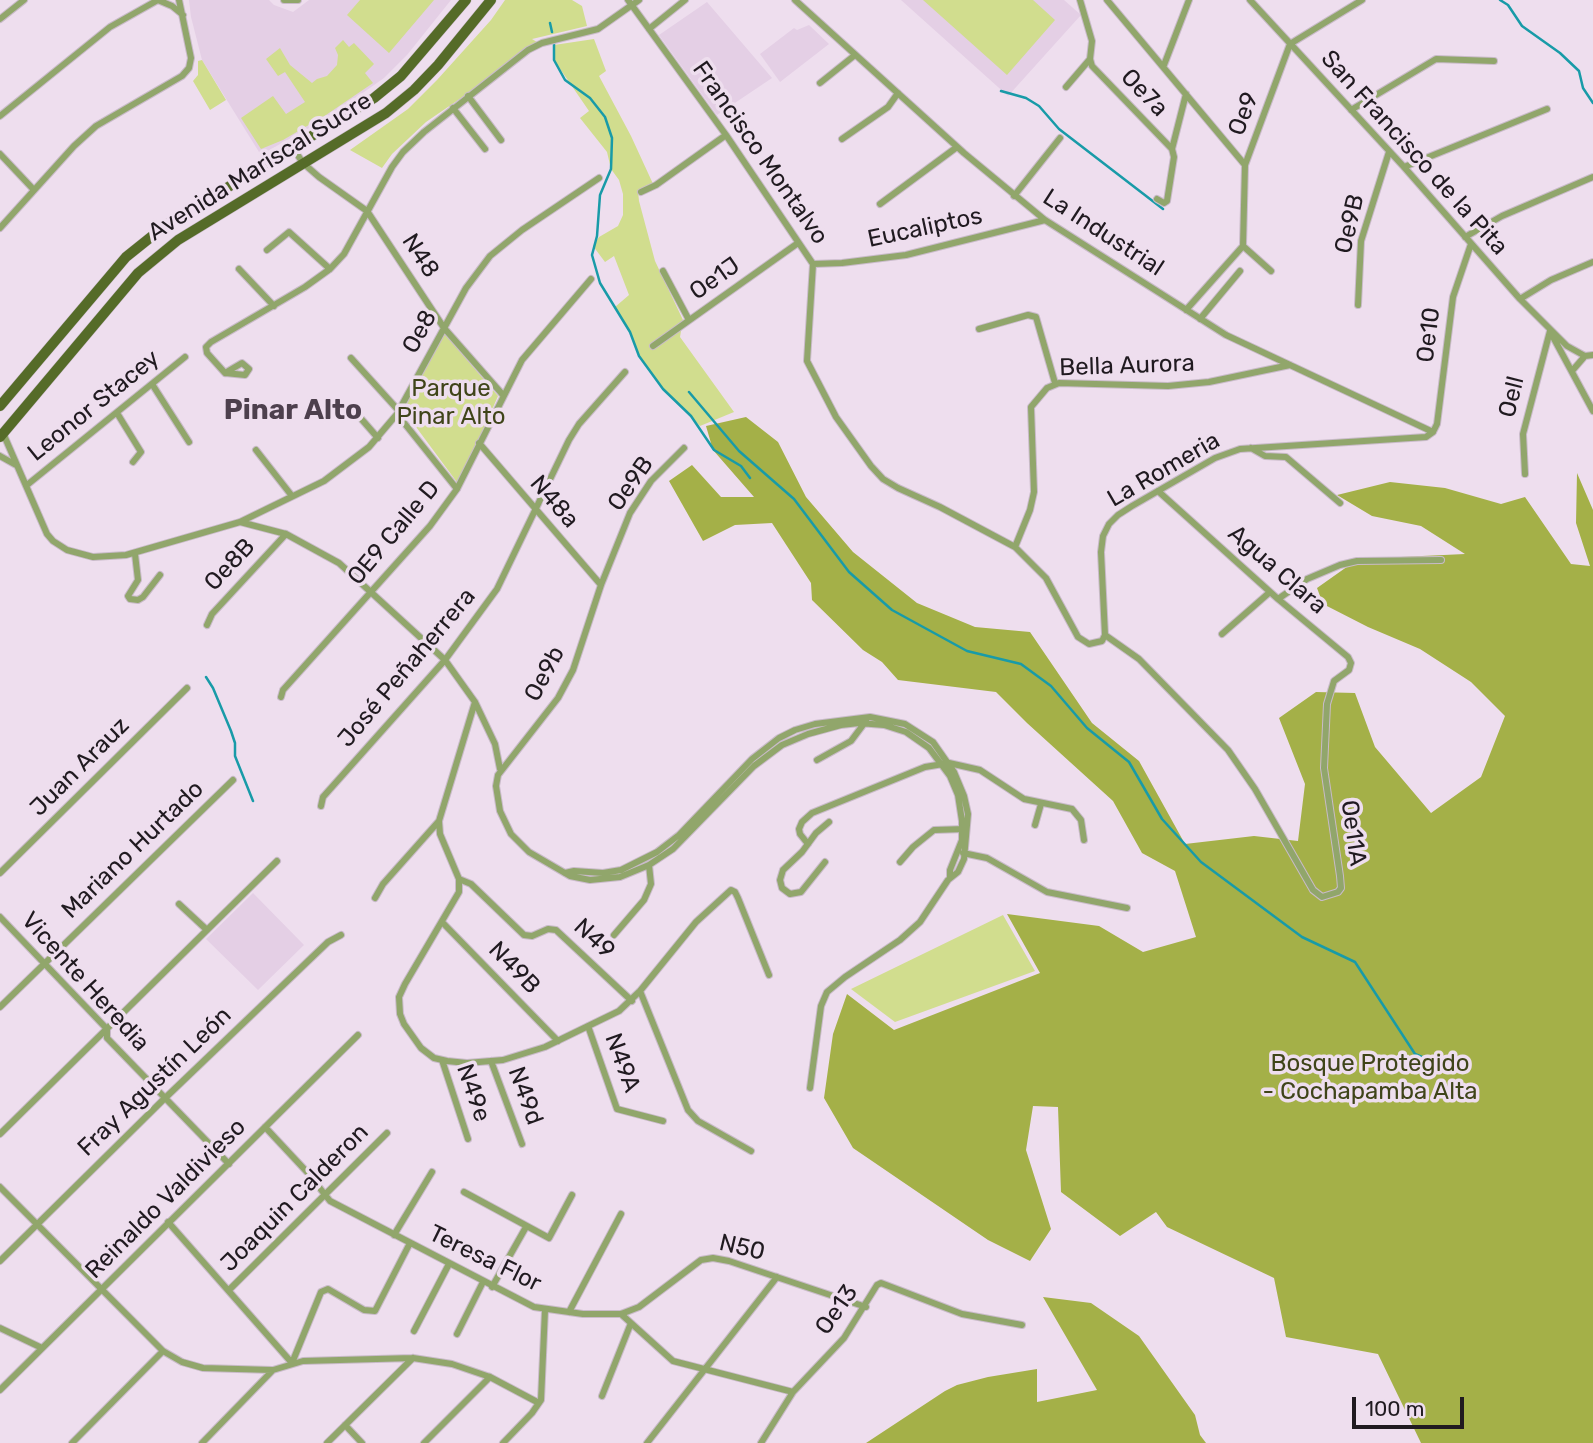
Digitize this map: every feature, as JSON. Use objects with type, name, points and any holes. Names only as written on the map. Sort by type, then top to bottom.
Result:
[{"type":"main road","name":"Avenida Mariscal Sucre","points":[[0,406],[126,257],[166,225],[374,98],[401,76],[466,0]]},
{"type":"main road","name":"Avenida Mariscal Sucre","points":[[1,435],[108,306],[146,266],[178,240],[386,113],[438,65],[491,0]]},
{"type":"main road","points":[[46,353],[59,365]]},
{"type":"street","points":[[1,15],[24,0]]},
{"type":"street","points":[[0,116],[110,27],[158,0],[172,6],[183,16]]},
{"type":"street","points":[[0,228],[74,146],[96,126],[182,76],[189,68],[191,58],[179,0]]},
{"type":"street","points":[[284,0],[298,0]]},
{"type":"street","points":[[225,373],[206,353],[206,348],[211,342],[305,287],[330,269],[344,254],[403,152],[453,108],[528,50],[542,43],[598,29],[630,3],[639,0]]},
{"type":"street","points":[[649,29],[685,0]]},
{"type":"street","name":"La Industrial","points":[[795,0],[957,147],[1045,220],[1226,335],[1433,432]]},
{"type":"street","name":"Oe7a","points":[[1080,0],[1092,41],[1090,60],[1096,71],[1172,149],[1174,157],[1167,201],[1164,203],[1157,199]]},
{"type":"street","points":[[1107,0],[1245,165]]},
{"type":"street","points":[[1164,65],[1189,0]]},
{"type":"street","name":"San Francisco de la Pita","points":[[1250,0],[1550,331],[1567,346],[1589,356]]},
{"type":"street","points":[[1290,44],[1362,0]]},
{"type":"street","name":"Francisco Montalvo","points":[[630,3],[726,135],[813,264],[807,361],[836,417],[883,479],[1015,547],[1046,579],[1078,637],[1089,645],[1102,641],[1105,635]]},
{"type":"street","name":"Oe9","points":[[1243,246],[1245,165],[1290,44]]},
{"type":"street","points":[[820,83],[855,55]]},
{"type":"street","points":[[1351,110],[1436,58],[1494,61]]},
{"type":"street","points":[[1066,87],[1090,60]]},
{"type":"street","points":[[842,139],[888,107],[898,93]]},
{"type":"street","points":[[1172,149],[1186,94]]},
{"type":"street","points":[[468,96],[501,140]]},
{"type":"street","points":[[453,108],[485,149]]},
{"type":"street","points":[[1404,167],[1547,109]]},
{"type":"street","points":[[641,192],[656,185],[726,135]]},
{"type":"street","points":[[1014,196],[1060,138]]},
{"type":"street","points":[[880,204],[957,147]]},
{"type":"street","name":"N48","points":[[293,148],[303,163],[367,211],[444,328],[503,395]]},
{"type":"street","name":"Oe9B","points":[[1358,306],[1362,241],[1390,152]]},
{"type":"street","points":[[0,154],[34,190]]},
{"type":"street","points":[[1465,237],[1502,216],[1593,177]]},
{"type":"street","name":"Oe8","points":[[1,435],[27,485],[47,534],[61,547],[83,556],[135,554],[240,522],[324,481],[369,447],[398,412],[466,288],[490,256],[522,230],[599,178]]},
{"type":"street","name":"Eucaliptos","points":[[813,264],[906,255],[1045,220]]},
{"type":"street","points":[[267,250],[289,232],[330,269]]},
{"type":"street","name":"Oe1J","points":[[653,346],[798,243]]},
{"type":"street","name":"Oe10","points":[[1433,432],[1437,424],[1453,297],[1471,244]]},
{"type":"street","points":[[1186,310],[1243,246],[1271,271]]},
{"type":"street","points":[[1520,299],[1551,280],[1593,262]]},
{"type":"street","points":[[239,269],[274,306]]},
{"type":"street","points":[[663,271],[689,320]]},
{"type":"street","points":[[1200,319],[1240,271]]},
{"type":"street","name":"OE9 Calle D","points":[[281,697],[283,690],[430,526],[457,489],[503,395],[526,355],[591,279]]},
{"type":"street","points":[[979,328],[1028,315],[1037,317],[1055,383]]},
{"type":"street","name":"San Francisco de la Pita","points":[[1550,331],[1593,411]]},
{"type":"street","name":"Oell","points":[[1525,474],[1523,434],[1550,331]]},
{"type":"street","points":[[1572,371],[1589,356]]},
{"type":"street","name":"Leonor Stacey","points":[[27,485],[185,357]]},
{"type":"street","points":[[351,358],[398,412],[457,489]]},
{"type":"street","name":"Bella Aurora","points":[[1015,547],[1034,492],[1031,407],[1037,397],[1055,383],[1168,386],[1209,382],[1291,365]]},
{"type":"street","name":"José Peñaherrera","points":[[321,806],[323,797],[445,660],[497,589],[574,430],[625,372]]},
{"type":"street","points":[[152,384],[189,442]]},
{"type":"street","points":[[350,406],[378,438]]},
{"type":"street","points":[[117,413],[141,452],[133,462]]},
{"type":"street","name":"La Romeria","points":[[1105,635],[1101,552],[1103,536],[1118,514],[1215,458],[1250,447],[1426,437],[1433,432]]},
{"type":"street","name":"N48a","points":[[479,443],[601,585]]},
{"type":"street","points":[[1250,447],[1265,456],[1286,457],[1340,503]]},
{"type":"street","name":"Oe9B","points":[[601,585],[630,513],[651,481],[684,448]]},
{"type":"street","points":[[256,450],[292,496]]},
{"type":"street","points":[[0,456],[18,466]]},
{"type":"street","name":"Agua Clara","points":[[1158,491],[1278,599],[1348,657],[1349,670],[1334,681]]},
{"type":"street","points":[[240,522],[286,534],[338,563],[445,660],[475,702],[495,744],[500,769],[496,780],[497,799],[511,834],[529,852],[565,873],[582,879],[598,880],[620,877],[649,865],[685,839],[721,796]]},
{"type":"street","name":"Oe8B","points":[[207,625],[212,614],[286,534]]},
{"type":"street","points":[[135,554],[138,580],[128,596],[130,599],[138,600],[143,597],[160,575]]},
{"type":"street","points":[[1278,599],[1315,575],[1357,561],[1441,560]]},
{"type":"street","name":"Oe9b","points":[[500,769],[518,751],[558,698],[573,670],[601,585]]},
{"type":"street","points":[[1222,634],[1270,592]]},
{"type":"street","name":"Oe11A","points":[[1105,635],[1139,659],[1228,750],[1255,789],[1318,894],[1325,897],[1341,888],[1324,768],[1327,704],[1334,681]]},
{"type":"street","name":"Juan Arauz","points":[[0,873],[187,688]]},
{"type":"street","points":[[475,702],[439,821],[440,834],[459,878],[459,892],[405,984],[399,1002],[401,1018],[411,1037],[426,1052],[442,1060],[467,1063],[520,1055],[558,1041],[619,1011],[632,1001],[696,922],[728,892],[733,891],[738,898],[769,975]]},
{"type":"street","points":[[565,873],[612,872],[639,862],[668,844],[782,745],[823,730],[866,720],[906,732],[929,748],[946,763],[958,795],[965,829],[962,853],[950,870],[950,878],[933,905],[911,930],[827,992],[820,1012],[810,1088]]},
{"type":"street","points":[[817,760],[850,741],[866,720]]},
{"type":"street","points":[[808,844],[799,829],[802,821],[812,814],[925,767],[946,763],[980,770],[1024,799],[1072,809],[1081,820],[1084,840]]},
{"type":"street","name":"Mariano Hurtado","points":[[0,1007],[233,780]]},
{"type":"street","points":[[1035,824],[1041,804]]},
{"type":"street","points":[[375,898],[383,884],[439,821]]},
{"type":"street","points":[[825,862],[801,892],[793,894],[784,890],[780,884],[781,874],[829,822]]},
{"type":"street","points":[[900,862],[934,830],[965,829]]},
{"type":"street","points":[[962,853],[988,858],[1047,892],[1127,908]]},
{"type":"street","points":[[0,1134],[277,861]]},
{"type":"street","points":[[614,935],[644,900],[652,877],[649,865]]},
{"type":"street","name":"N49","points":[[459,878],[471,884],[524,934],[532,936],[548,929],[556,930],[632,1001]]},
{"type":"street","points":[[179,904],[207,930]]},
{"type":"street","name":"Vicente Heredia","points":[[0,917],[107,1029],[107,1038],[229,1164]]},
{"type":"street","name":"N49B","points":[[442,922],[558,1041]]},
{"type":"street","name":"Fray Agustín León","points":[[0,1261],[328,942],[341,935]]},
{"type":"street","points":[[640,991],[688,1110],[698,1121],[751,1151]]},
{"type":"street","name":"N49A","points":[[589,1026],[617,1109],[663,1121]]},
{"type":"street","name":"Reinaldo Valdivieso","points":[[0,1390],[358,1035]]},
{"type":"street","name":"N49e","points":[[442,1060],[468,1139]]},
{"type":"street","name":"N49d","points":[[491,1061],[522,1144]]},
{"type":"street","name":"Teresa Flor","points":[[265,1127],[330,1201],[492,1287],[545,1310],[621,1314]]},
{"type":"street","name":"Joaquin Calderon","points":[[230,1289],[387,1133]]},
{"type":"street","points":[[394,1235],[432,1172]]},
{"type":"street","points":[[0,1187],[163,1351],[182,1362],[203,1368],[273,1370],[292,1363],[413,1358],[452,1364],[490,1377],[540,1403]]},
{"type":"street","points":[[464,1192],[549,1238],[572,1195]]},
{"type":"street","points":[[569,1312],[621,1214]]},
{"type":"street","points":[[168,1222],[230,1289],[292,1363]]},
{"type":"street","points":[[492,1287],[526,1227]]},
{"type":"street","points":[[292,1363],[323,1291],[328,1289],[364,1310],[373,1312],[410,1243]]},
{"type":"street","name":"N50","points":[[621,1314],[639,1307],[707,1258],[729,1261],[866,1307]]},
{"type":"street","points":[[414,1331],[449,1264]]},
{"type":"street","points":[[647,1443],[777,1277]]},
{"type":"street","points":[[457,1334],[483,1282]]},
{"type":"street","name":"Oe13","points":[[761,1443],[793,1392],[844,1338],[866,1307],[877,1285],[883,1283],[962,1314],[1022,1325]]},
{"type":"street","points":[[503,1443],[540,1403],[545,1310]]},
{"type":"street","points":[[621,1314],[673,1361],[793,1392]]},
{"type":"street","points":[[602,1396],[631,1323]]},
{"type":"street","points":[[0,1328],[42,1348]]},
{"type":"street","points":[[72,1443],[163,1351]]},
{"type":"street","points":[[327,1443],[413,1358]]},
{"type":"street","points":[[202,1443],[273,1370]]},
{"type":"street","points":[[424,1443],[490,1377]]},
{"type":"street","points":[[345,1425],[362,1443]]},
{"type":"shaded area","points":[[189,0],[269,0],[274,5],[293,12],[309,0],[451,0],[407,55],[384,78],[327,118],[264,153],[259,152],[202,60]]},
{"type":"shaded area","points":[[901,0],[1064,0],[1081,15],[1008,96]]},
{"type":"shaded area","points":[[707,2],[772,78],[717,115],[659,35]]},
{"type":"shaded area","points":[[809,25],[829,44],[780,82],[760,54],[794,28],[797,30]]},
{"type":"shaded area","points":[[253,893],[304,945],[258,990],[206,939]]},
{"type":"green space","points":[[360,0],[434,0],[389,53],[347,15]]},
{"type":"green space","points":[[505,0],[572,0],[582,6],[587,26],[532,39],[540,44],[426,122],[392,154],[382,168],[350,150],[408,109],[491,20]]},
{"type":"green space","points":[[923,0],[1033,0],[1055,20],[1007,75]]},
{"type":"green space","points":[[594,39],[606,71],[599,76],[654,186],[647,191],[638,191],[639,201],[655,261],[683,320],[680,337],[734,412],[700,426],[663,389],[639,356],[630,332],[615,307],[629,295],[614,256],[605,262],[593,246],[599,237],[618,226],[623,215],[623,194],[619,180],[611,169],[607,152],[580,118],[589,111],[554,60],[554,45]]},
{"type":"green space","points":[[343,40],[349,47],[354,43],[374,64],[365,73],[373,83],[326,115],[283,140],[261,149],[241,118],[273,96],[286,114],[305,102],[285,72],[278,76],[266,59],[280,48],[290,65],[312,83],[327,76],[337,65],[338,55],[335,48]]},
{"type":"green space","points":[[202,60],[226,100],[210,110],[193,81],[198,75],[198,61]]},
{"type":"green space","name":"Parque Pinar Alto","points":[[444,333],[498,396],[459,485],[402,408]]},
{"type":"green space","name":"Bosque Protegido - Cochapamba Alta","points":[[746,417],[778,442],[806,497],[853,552],[917,603],[975,627],[1030,632],[1092,723],[1139,761],[1185,844],[1254,836],[1298,841],[1305,784],[1279,718],[1316,692],[1355,693],[1375,747],[1431,813],[1481,777],[1505,716],[1471,682],[1420,649],[1323,604],[1317,588],[1358,559],[1465,554],[1421,526],[1372,516],[1337,495],[1390,482],[1445,488],[1501,504],[1525,497],[1571,564],[1590,566],[1576,523],[1577,473],[1593,510],[1593,1443],[1421,1443],[1378,1354],[1286,1337],[1274,1278],[1167,1227],[1156,1212],[1120,1236],[1061,1192],[1058,1107],[1033,1106],[1026,1150],[1051,1229],[1030,1261],[988,1240],[853,1148],[824,1098],[833,1034],[847,994],[894,1030],[1040,973],[1007,914],[1099,926],[1143,952],[1196,937],[1175,871],[1142,853],[1113,801],[996,692],[898,680],[882,662],[863,650],[812,600],[811,583],[772,523],[735,525],[703,541],[669,481],[692,465],[721,497],[754,497],[713,450],[706,426]]},
{"type":"green space","points":[[1003,915],[1035,971],[895,1022],[851,989]]},
{"type":"green space","points":[[1043,1297],[1091,1303],[1139,1336],[1195,1415],[1200,1435],[1206,1443],[866,1443],[945,1391],[988,1377],[1037,1369],[1037,1402],[1097,1390]]},
{"type":"waterway","points":[[1500,0],[1508,5],[1522,26],[1560,53],[1579,71],[1583,88],[1593,103]]},
{"type":"waterway","points":[[550,23],[552,32]]},
{"type":"waterway","points":[[554,43],[554,60],[565,80],[590,98],[605,117],[612,138],[611,169],[600,195],[597,236],[592,255],[600,283],[630,332],[639,356],[663,389],[691,416],[714,450],[741,466],[750,478]]},
{"type":"waterway","points":[[1001,91],[1026,98],[1039,106],[1059,129],[1163,209]]},
{"type":"waterway","points":[[689,392],[739,451],[794,499],[849,572],[892,610],[967,651],[1021,664],[1051,686],[1087,728],[1129,762],[1162,819],[1201,862],[1302,937],[1355,962],[1415,1054],[1450,1069]]},
{"type":"waterway","points":[[206,677],[231,731],[235,756],[253,801]]},
{"type":"district","name":"Pinar Alto","points":[[293,411]]}]
